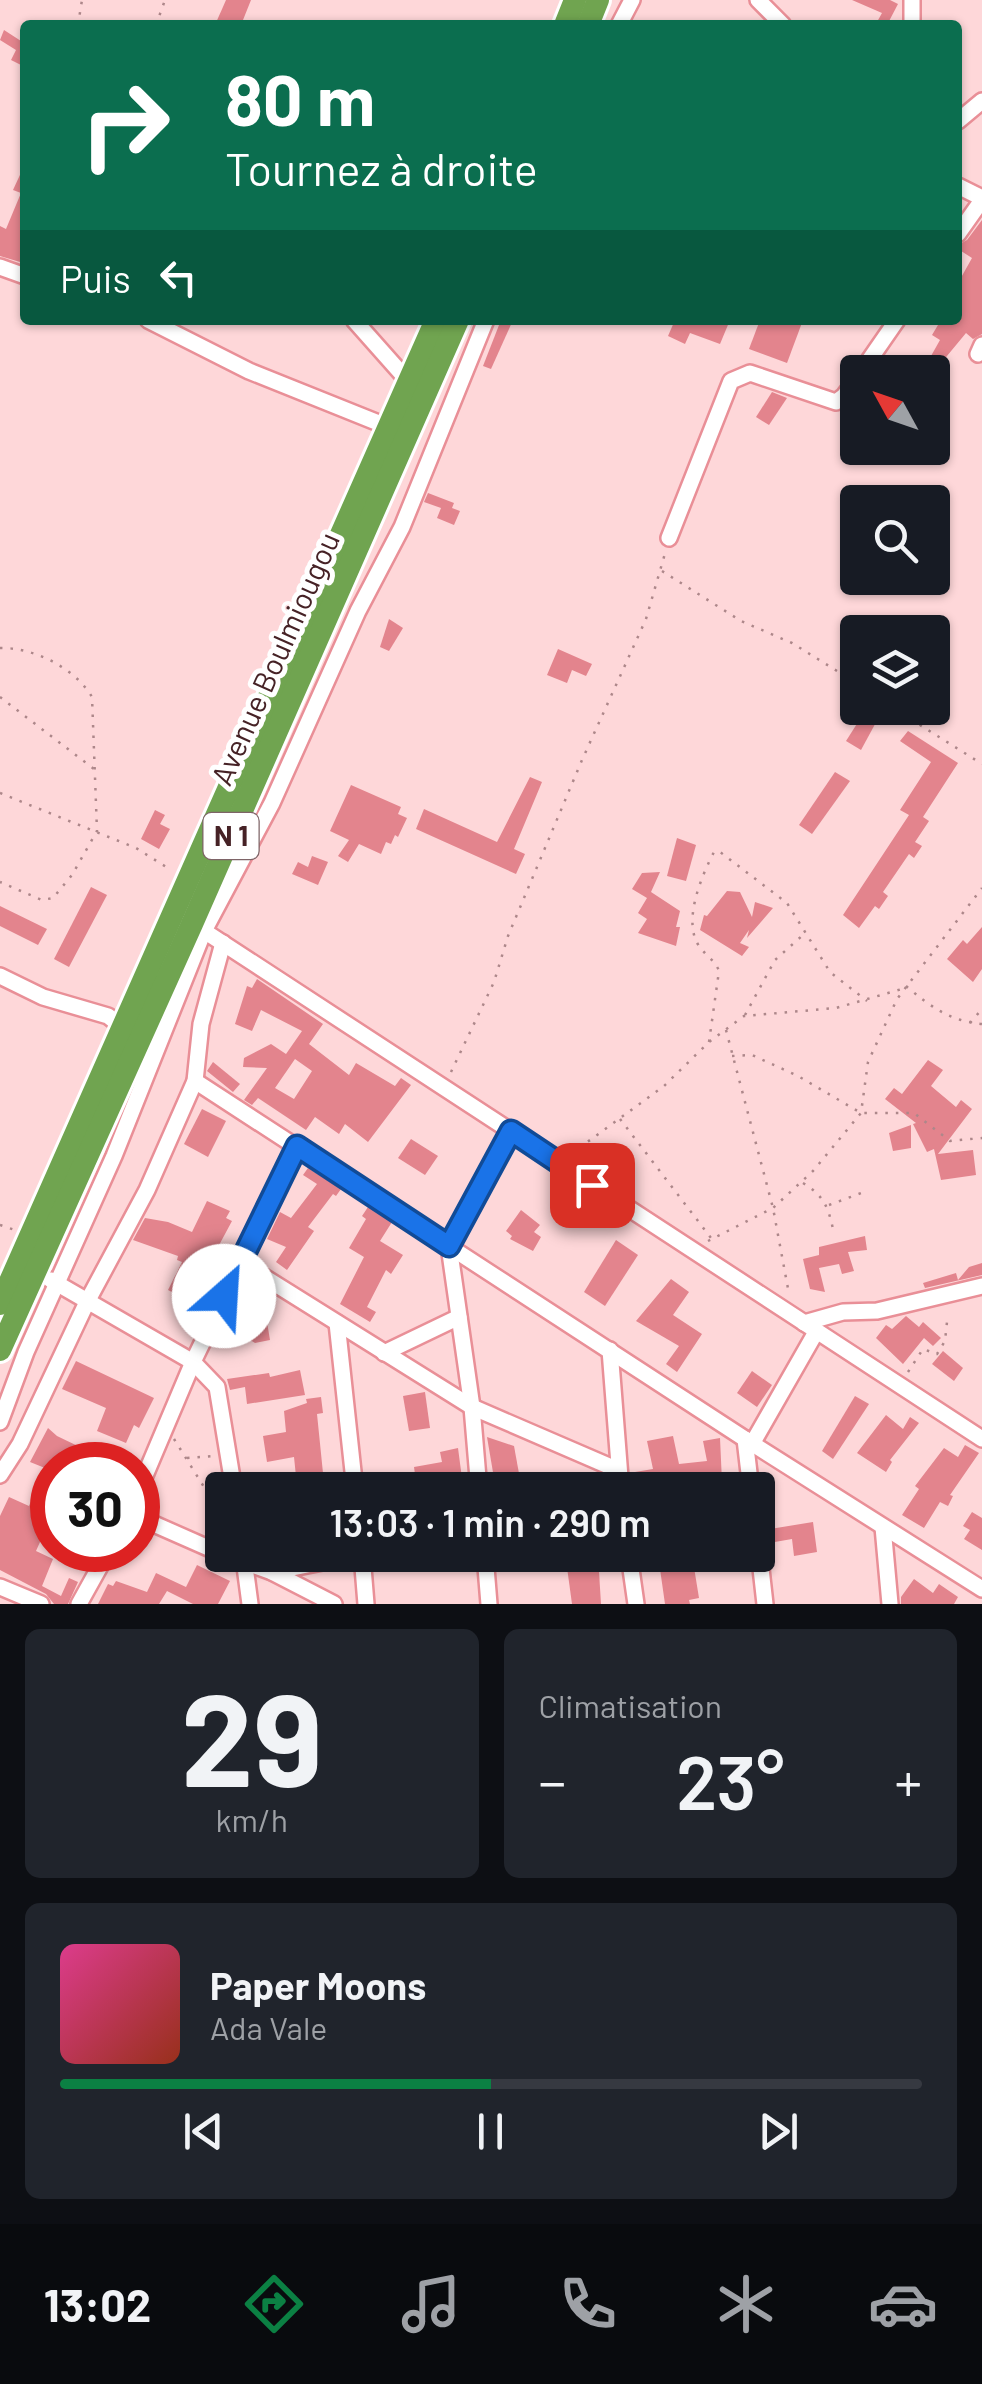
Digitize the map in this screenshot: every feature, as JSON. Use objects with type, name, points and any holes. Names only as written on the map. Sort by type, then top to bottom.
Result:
[{"type":"highway","name":"Avenue Boulmiougou","points":[[0,1350],[198,927],[398,430],[409,382],[434,325]]},
{"type":"highway","name":"Avenue Boulmiougou","points":[[0,1304],[187,880],[398,430],[455,325]]},
{"type":"street","points":[[758,0],[779,20]]},
{"type":"street","points":[[962,118],[982,102]]},
{"type":"street","points":[[962,228],[982,199]]},
{"type":"street","points":[[158,325],[249,370],[398,430]]},
{"type":"street","points":[[358,325],[409,382]]},
{"type":"street","points":[[0,1422],[114,1156],[198,927],[280,786],[358,611],[402,528],[484,325]]},
{"type":"street","points":[[872,355],[893,325]]},
{"type":"street","points":[[669,538],[731,380],[750,374],[836,402],[840,399]]},
{"type":"street","points":[[198,927],[982,1439]]},
{"type":"street","points":[[0,1475],[147,1190],[195,1081],[201,1024],[223,944]]},
{"type":"street","points":[[0,976],[44,996],[108,1016],[121,1026]]},
{"type":"street","points":[[195,1081],[748,1442],[982,1588]]},
{"type":"street","points":[[478,1472],[449,1246],[511,1131]]},
{"type":"street","points":[[159,1442],[297,1146]]},
{"type":"street","points":[[240,1262],[472,1406],[618,1470],[610,1350]]},
{"type":"street","points":[[35,1271],[193,1362],[222,1397],[232,1472]]},
{"type":"street","points":[[750,1472],[748,1442],[810,1328],[843,1312],[876,1311],[982,1286]]},
{"type":"street","points":[[384,1353],[459,1317]]},
{"type":"street","points":[[337,1324],[353,1472]]},
{"type":"street","points":[[160,1527],[205,1546]]},
{"type":"street","points":[[884,1527],[890,1604]]},
{"type":"street","points":[[79,1604],[96,1572]]},
{"type":"street","points":[[246,1572],[250,1604]]},
{"type":"street","points":[[272,1572],[334,1604]]},
{"type":"street","points":[[362,1572],[366,1604]]},
{"type":"street","points":[[486,1572],[489,1604]]},
{"type":"street","points":[[631,1572],[636,1604]]},
{"type":"street","points":[[761,1572],[765,1604]]},
{"type":"street","points":[[0,1587],[40,1604]]},
{"type":"path","points":[[446,1089],[452,1064],[494,982],[513,922],[646,620],[669,538]]},
{"type":"path","points":[[660,570],[741,621],[792,643],[840,673]]},
{"type":"path","points":[[0,648],[16,648],[69,670],[92,696],[97,830],[72,876],[53,898],[42,900],[0,882]]},
{"type":"path","points":[[0,696],[96,771]]},
{"type":"path","points":[[920,725],[982,764]]},
{"type":"path","points":[[0,792],[136,848],[187,880]]},
{"type":"path","points":[[709,1042],[719,971],[698,945],[693,926],[697,894],[714,852],[720,852],[787,903],[830,972],[867,1000]]},
{"type":"path","points":[[694,1249],[773,1208],[802,1182],[861,1113],[868,1062],[904,988],[982,888]]},
{"type":"path","points":[[558,1164],[664,1086],[709,1042],[744,1016],[775,960],[807,933]]},
{"type":"path","points":[[744,1016],[836,1008],[904,988]]},
{"type":"path","points":[[904,988],[938,1012],[982,1024]]},
{"type":"path","points":[[970,1023],[982,1008]]},
{"type":"path","points":[[726,1028],[730,1056],[773,1208],[789,1283],[788,1312]]},
{"type":"path","points":[[730,1056],[752,1054],[861,1113],[914,1113],[950,1140],[982,1138]]},
{"type":"path","points":[[620,1119],[712,1239]]},
{"type":"path","points":[[802,1182],[818,1192],[828,1206],[833,1229]]},
{"type":"path","points":[[828,1206],[864,1192]]},
{"type":"path","points":[[903,1387],[910,1365],[923,1349],[937,1354],[945,1341],[947,1322]]},
{"type":"path","points":[[166,1425],[205,1487]]},
{"type":"path","points":[[186,1458],[230,1455]]},
{"type":"building","points":[[226,0],[251,0],[243,20],[217,20]]},
{"type":"building","points":[[852,0],[890,0],[898,4],[890,20],[878,20],[882,13]]},
{"type":"building","points":[[4,30],[20,40],[20,64],[11,60],[16,50],[0,40]]},
{"type":"building","points":[[20,195],[20,262],[0,256],[0,226],[6,229]]},
{"type":"building","points":[[982,220],[982,334],[973,339],[966,333],[948,355],[932,355],[940,340],[932,335],[938,325],[962,325],[962,276],[972,258],[962,252],[962,243]]},
{"type":"building","points":[[499,325],[511,325],[491,369],[483,366]]},
{"type":"building","points":[[673,325],[728,325],[720,344],[690,333],[685,344],[668,336]]},
{"type":"building","points":[[758,325],[801,325],[787,363],[749,349]]},
{"type":"building","points":[[772,392],[787,398],[769,425],[756,417]]},
{"type":"building","points":[[428,493],[454,503],[452,508],[460,511],[454,525],[437,518],[441,508],[424,502]]},
{"type":"building","points":[[389,619],[403,628],[389,651],[380,647]]},
{"type":"building","points":[[558,649],[592,664],[586,676],[572,670],[567,683],[547,675]]},
{"type":"building","points":[[856,725],[875,725],[861,750],[846,741]]},
{"type":"building","points":[[908,731],[958,763],[923,817],[929,821],[915,842],[922,846],[914,858],[909,854],[883,892],[888,896],[859,928],[843,915],[909,815],[900,810],[931,762],[900,741]]},
{"type":"building","points":[[835,772],[850,781],[812,834],[799,825]]},
{"type":"building","points":[[530,777],[542,782],[514,849],[525,854],[516,874],[416,829],[424,809],[497,842]]},
{"type":"building","points":[[351,785],[401,807],[398,814],[407,818],[398,837],[395,835],[391,844],[386,842],[381,854],[359,844],[348,862],[338,856],[349,840],[330,831]]},
{"type":"building","points":[[155,810],[165,815],[160,824],[170,829],[159,849],[141,839]]},
{"type":"building","points":[[677,838],[696,845],[686,881],[667,876]]},
{"type":"building","points":[[312,856],[328,862],[318,885],[292,874],[298,862],[308,867]]},
{"type":"building","points":[[660,872],[651,892],[680,911],[676,946],[638,933],[647,919],[638,913],[647,898],[632,889],[642,873]]},
{"type":"building","points":[[91,887],[107,895],[69,967],[54,959]]},
{"type":"building","points":[[727,891],[740,892],[752,917],[755,902],[773,908],[740,943],[749,947],[742,956],[700,930],[704,915]]},
{"type":"building","points":[[0,906],[47,929],[38,945],[0,926]]},
{"type":"building","points":[[982,927],[982,969],[973,982],[947,959],[963,940],[967,944]]},
{"type":"building","points":[[257,979],[323,1024],[309,1044],[349,1075],[356,1063],[395,1086],[401,1078],[411,1085],[368,1142],[345,1124],[339,1134],[315,1117],[306,1130],[258,1098],[252,1105],[244,1100],[267,1068],[243,1067],[244,1058],[271,1044],[286,1054],[302,1031],[261,1010],[252,1031],[235,1024],[247,986],[252,988]],"holes":[[[295,1059],[312,1071],[294,1099],[275,1088]]]},
{"type":"building","points":[[928,1060],[943,1070],[931,1086],[956,1107],[961,1100],[972,1109],[938,1154],[973,1150],[976,1175],[941,1180],[934,1149],[927,1152],[913,1124],[916,1123],[885,1099],[894,1088],[902,1094]]},
{"type":"building","points":[[213,1062],[240,1084],[233,1092],[207,1071]]},
{"type":"building","points":[[202,1109],[226,1121],[208,1157],[184,1144]]},
{"type":"building","points":[[911,1125],[911,1148],[893,1151],[889,1133]]},
{"type":"building","points":[[411,1139],[438,1156],[425,1175],[398,1158]]},
{"type":"building","points":[[308,1168],[341,1189],[308,1227],[314,1231],[287,1270],[276,1262],[286,1247],[267,1239],[280,1212],[291,1218],[317,1184],[303,1175]]},
{"type":"building","points":[[207,1201],[230,1211],[226,1218],[232,1221],[189,1301],[168,1290],[182,1262],[177,1260],[178,1256],[133,1240],[145,1218],[192,1232]]},
{"type":"building","points":[[368,1207],[392,1222],[380,1241],[403,1255],[391,1274],[386,1270],[367,1307],[376,1312],[370,1322],[340,1304],[364,1257],[349,1248],[366,1219],[362,1216]]},
{"type":"building","points":[[521,1210],[540,1225],[534,1232],[541,1237],[533,1251],[510,1239],[512,1236],[506,1231]]},
{"type":"building","points":[[865,1236],[867,1250],[848,1252],[854,1271],[842,1274],[839,1264],[819,1268],[825,1292],[810,1289],[803,1259],[819,1255],[819,1247]]},
{"type":"building","points":[[616,1240],[638,1255],[605,1306],[584,1292]]},
{"type":"building","points":[[982,1263],[982,1275],[925,1288],[923,1283],[956,1273],[958,1280],[969,1267]]},
{"type":"building","points":[[671,1279],[689,1292],[673,1315],[702,1334],[677,1372],[666,1364],[679,1346],[636,1321]]},
{"type":"building","points":[[266,1316],[270,1340],[255,1343],[224,1323]]},
{"type":"building","points":[[906,1316],[919,1327],[923,1322],[941,1338],[933,1346],[924,1338],[903,1364],[876,1338],[886,1325],[892,1329]]},
{"type":"building","points":[[943,1351],[963,1368],[954,1381],[932,1364]]},
{"type":"building","points":[[76,1361],[154,1398],[139,1428],[134,1425],[124,1442],[97,1431],[106,1408],[62,1389]]},
{"type":"building","points":[[300,1370],[305,1395],[247,1404],[245,1387],[230,1390],[227,1379],[269,1373],[270,1377]]},
{"type":"building","points":[[752,1371],[772,1385],[757,1407],[737,1393]]},
{"type":"building","points":[[425,1392],[430,1428],[409,1431],[403,1396]]},
{"type":"building","points":[[855,1396],[869,1404],[833,1459],[822,1451]]},
{"type":"building","points":[[321,1397],[323,1413],[317,1414],[323,1472],[296,1472],[294,1457],[267,1462],[263,1436],[286,1432],[284,1411],[307,1403],[306,1399]]},
{"type":"building","points":[[886,1415],[903,1429],[910,1417],[919,1423],[890,1460],[886,1472],[857,1453]]},
{"type":"building","points":[[48,1428],[69,1442],[41,1442]]},
{"type":"building","points":[[673,1436],[679,1464],[707,1461],[703,1441],[720,1438],[722,1472],[635,1472],[653,1469],[647,1441]]},
{"type":"building","points":[[487,1437],[514,1446],[519,1472],[493,1472]]},
{"type":"building","points":[[965,1445],[979,1453],[950,1495],[953,1496],[948,1506],[940,1502],[924,1528],[902,1515],[919,1489],[915,1486],[944,1448],[958,1457]]},
{"type":"building","points":[[458,1448],[461,1472],[415,1472],[414,1467],[442,1462],[440,1452]]},
{"type":"building","points":[[9,1497],[29,1506],[30,1572],[48,1572],[42,1586],[61,1596],[69,1578],[78,1582],[68,1604],[54,1604],[46,1594],[0,1570],[0,1516]]},
{"type":"building","points":[[972,1512],[982,1518],[982,1550],[964,1539],[970,1530],[963,1526]]},
{"type":"building","points":[[813,1522],[817,1552],[794,1556],[792,1539],[775,1542],[775,1528]]},
{"type":"building","points":[[197,1565],[230,1581],[218,1604],[193,1604],[167,1591],[159,1604],[98,1604],[108,1584],[113,1586],[116,1581],[147,1592],[156,1573],[186,1587]]},
{"type":"building","points":[[568,1572],[599,1572],[601,1604],[572,1604]]},
{"type":"building","points":[[660,1572],[695,1572],[699,1598],[689,1600],[690,1604],[665,1604]]},
{"type":"building","points":[[914,1579],[933,1593],[939,1584],[958,1597],[954,1604],[901,1604],[901,1597]]},
{"type":"route","points":[[224,1296],[297,1146],[449,1246],[511,1131],[592,1185]]}]
